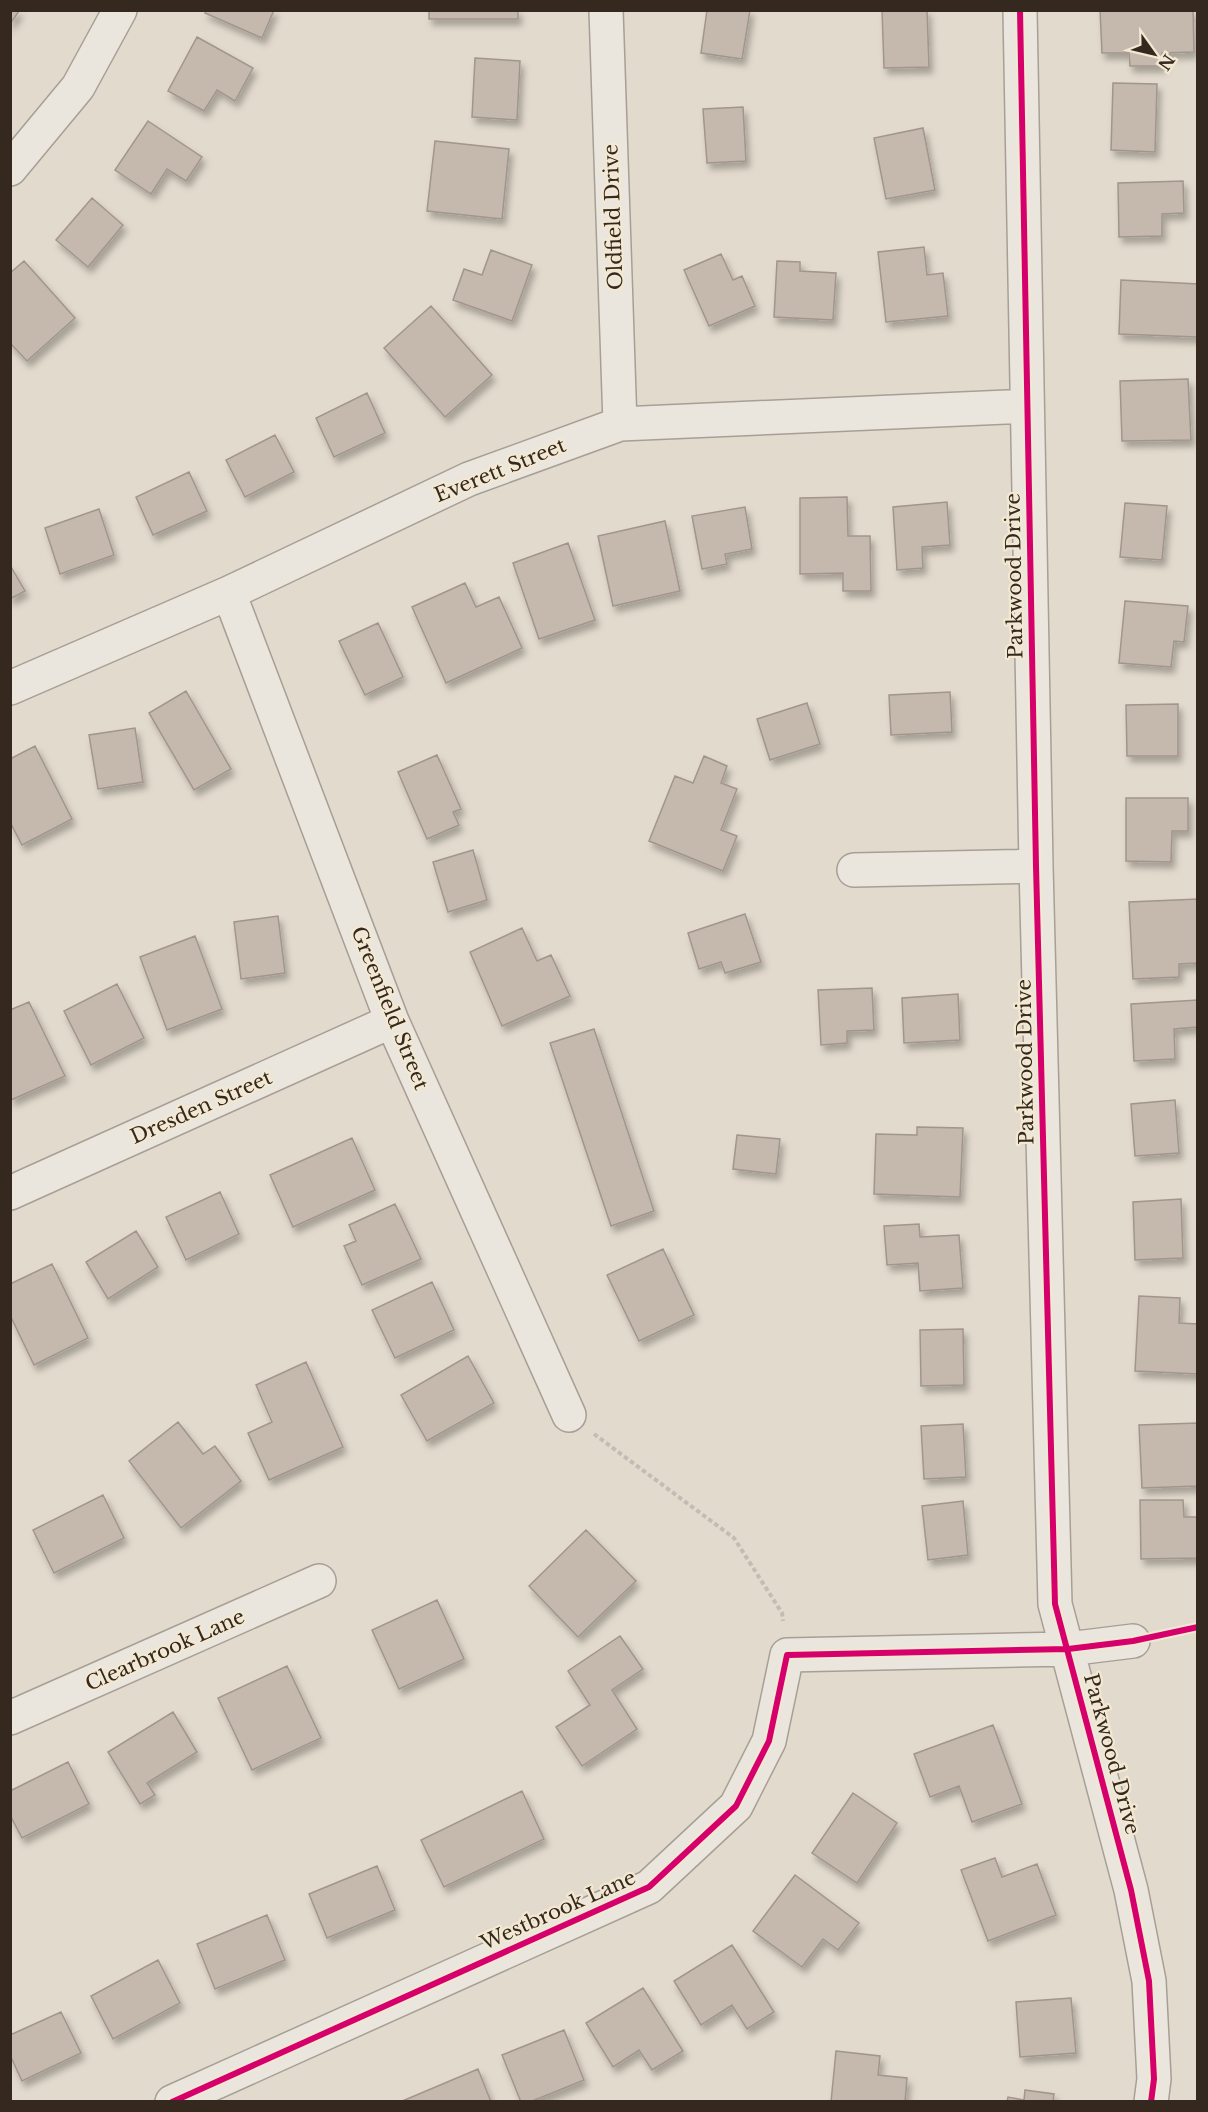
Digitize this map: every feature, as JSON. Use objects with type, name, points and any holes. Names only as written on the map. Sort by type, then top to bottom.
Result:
[{"type":"street","points":[[10,169],[78,87],[120,10]]},
{"type":"street","name":"Oldfield Drive","points":[[606,10],[620,424]]},
{"type":"street","name":"Parkwood Drive","points":[[1020,10],[1036,866],[1055,1604],[1131,1890],[1149,1981],[1154,2079],[1151,2102]]},
{"type":"street","name":"Everett Street","points":[[10,688],[229,593],[469,479],[620,424],[1027,406]]},
{"type":"street","name":"Greenfield Street","points":[[229,593],[392,1021],[569,1415]]},
{"type":"street","points":[[854,870],[1036,866]]},
{"type":"street","name":"Dresden Street","points":[[10,1193],[392,1021]]},
{"type":"street","name":"Clearbrook Lane","points":[[10,1718],[319,1581]]},
{"type":"street","points":[[787,1654],[1068,1649],[1133,1641]]},
{"type":"street","name":"Westbrook Lane","points":[[172,2102],[649,1887],[736,1806],[769,1741],[787,1654]]},
{"type":"path","points":[[569,1415],[734,1538],[782,1613],[787,1654]]},
{"type":"building","points":[[10,10],[19,11],[10,24]]},
{"type":"building","points":[[206,10],[274,10],[262,38],[205,13]]},
{"type":"building","points":[[429,10],[518,10],[518,19],[429,19]]},
{"type":"building","points":[[707,10],[750,10],[742,59],[701,53]]},
{"type":"building","points":[[882,10],[927,10],[929,67],[884,68]]},
{"type":"building","points":[[1100,10],[1193,10],[1194,52],[1162,53],[1162,66],[1130,66],[1129,53],[1102,53]]},
{"type":"building","points":[[197,37],[253,68],[235,101],[217,90],[204,111],[168,91]]},
{"type":"building","points":[[475,58],[520,61],[517,120],[472,117]]},
{"type":"building","points":[[1113,83],[1157,84],[1155,152],[1111,150]]},
{"type":"building","points":[[743,107],[746,161],[707,163],[703,109]]},
{"type":"building","points":[[148,121],[202,157],[186,181],[167,169],[151,194],[115,170]]},
{"type":"building","points":[[923,128],[935,190],[886,199],[874,138]]},
{"type":"building","points":[[435,141],[509,149],[502,219],[427,211]]},
{"type":"building","points":[[1183,181],[1184,213],[1162,214],[1162,236],[1119,237],[1118,183]]},
{"type":"building","points":[[92,198],[123,225],[88,267],[56,240]]},
{"type":"building","points":[[924,247],[927,275],[943,273],[948,316],[886,322],[878,252]]},
{"type":"building","points":[[491,250],[532,265],[512,321],[453,300],[464,269],[482,275]]},
{"type":"building","points":[[721,254],[733,280],[742,276],[755,306],[709,326],[684,270]]},
{"type":"building","points":[[24,261],[75,318],[27,361],[10,343],[10,273]]},
{"type":"building","points":[[777,261],[800,262],[800,271],[836,273],[833,320],[774,317]]},
{"type":"building","points":[[1121,280],[1198,284],[1198,337],[1119,334]]},
{"type":"building","points":[[431,306],[492,375],[445,417],[384,348]]},
{"type":"building","points":[[1188,379],[1191,440],[1122,441],[1120,381]]},
{"type":"building","points":[[367,393],[385,433],[334,457],[316,418]]},
{"type":"building","points":[[275,435],[294,472],[245,497],[226,460]]},
{"type":"building","points":[[189,472],[207,511],[153,535],[136,497]]},
{"type":"building","points":[[847,497],[848,536],[870,536],[871,591],[843,591],[843,573],[800,574],[800,498]]},
{"type":"building","points":[[947,502],[950,545],[922,547],[923,568],[897,570],[893,507]]},
{"type":"building","points":[[1125,503],[1167,506],[1162,560],[1120,557]]},
{"type":"building","points":[[745,507],[752,549],[725,554],[727,564],[702,569],[692,516]]},
{"type":"building","points":[[99,509],[114,555],[60,574],[45,528]]},
{"type":"building","points":[[665,521],[680,591],[613,606],[598,536]]},
{"type":"building","points":[[568,543],[595,620],[539,639],[513,563]]},
{"type":"building","points":[[10,565],[25,591],[10,599]]},
{"type":"building","points":[[465,583],[476,607],[499,597],[522,648],[446,683],[412,607]]},
{"type":"building","points":[[1125,601],[1188,606],[1184,642],[1174,641],[1171,667],[1119,663]]},
{"type":"building","points":[[378,623],[403,677],[365,695],[339,641]]},
{"type":"building","points":[[186,691],[231,769],[194,790],[149,713]]},
{"type":"building","points":[[950,692],[952,732],[891,735],[889,695]]},
{"type":"building","points":[[807,703],[820,744],[770,760],[757,719]]},
{"type":"building","points":[[1178,704],[1178,756],[1127,756],[1126,705]]},
{"type":"building","points":[[135,728],[143,782],[98,789],[89,735]]},
{"type":"building","points":[[35,746],[72,819],[22,845],[10,822],[10,759]]},
{"type":"building","points":[[437,755],[461,809],[453,812],[459,825],[427,839],[398,772]]},
{"type":"building","points":[[704,756],[727,766],[721,783],[737,789],[721,830],[737,836],[723,871],[649,841],[675,776],[693,783]]},
{"type":"building","points":[[1126,798],[1188,798],[1188,831],[1172,831],[1171,862],[1126,861]]},
{"type":"building","points":[[473,850],[487,900],[448,912],[433,862]]},
{"type":"building","points":[[1198,899],[1198,963],[1179,964],[1179,977],[1133,979],[1129,902]]},
{"type":"building","points":[[745,914],[761,962],[725,973],[721,962],[699,969],[688,933]]},
{"type":"building","points":[[278,916],[285,973],[241,979],[234,922]]},
{"type":"building","points":[[522,928],[537,961],[551,955],[570,996],[502,1026],[470,952]]},
{"type":"building","points":[[195,936],[222,1009],[167,1030],[140,957]]},
{"type":"building","points":[[117,984],[144,1038],[91,1065],[64,1011]]},
{"type":"building","points":[[872,988],[874,1030],[847,1031],[847,1043],[821,1045],[818,990]]},
{"type":"building","points":[[958,994],[960,1040],[904,1043],[902,998]]},
{"type":"building","points":[[1198,1000],[1198,1027],[1174,1029],[1175,1059],[1134,1061],[1131,1004]]},
{"type":"building","points":[[29,1002],[65,1076],[11,1100],[10,1010]]},
{"type":"building","points":[[594,1029],[654,1211],[611,1226],[550,1043]]},
{"type":"building","points":[[1175,1100],[1179,1153],[1135,1156],[1131,1104]]},
{"type":"building","points":[[917,1127],[963,1128],[960,1197],[874,1194],[876,1134],[917,1135]]},
{"type":"building","points":[[737,1135],[780,1139],[776,1174],[733,1169]]},
{"type":"building","points":[[352,1138],[375,1190],[293,1227],[270,1175]]},
{"type":"building","points":[[220,1192],[239,1234],[186,1260],[166,1217]]},
{"type":"building","points":[[1181,1199],[1183,1258],[1135,1260],[1133,1202]]},
{"type":"building","points":[[395,1204],[421,1259],[362,1285],[344,1246],[356,1241],[349,1225]]},
{"type":"building","points":[[919,1224],[920,1237],[959,1235],[963,1288],[920,1291],[918,1263],[887,1265],[884,1226]]},
{"type":"building","points":[[136,1231],[158,1267],[108,1299],[86,1262]]},
{"type":"building","points":[[663,1249],[694,1315],[639,1341],[607,1275]]},
{"type":"building","points":[[52,1264],[88,1338],[34,1365],[10,1315],[10,1284]]},
{"type":"building","points":[[432,1282],[454,1330],[395,1358],[372,1310]]},
{"type":"building","points":[[1139,1296],[1180,1298],[1179,1323],[1198,1324],[1198,1374],[1135,1371]]},
{"type":"building","points":[[963,1329],[964,1385],[921,1386],[920,1330]]},
{"type":"building","points":[[468,1356],[494,1403],[427,1441],[401,1395]]},
{"type":"building","points":[[306,1362],[343,1447],[269,1480],[248,1433],[272,1422],[256,1385]]},
{"type":"building","points":[[178,1422],[203,1454],[215,1446],[241,1481],[181,1528],[129,1461]]},
{"type":"building","points":[[1198,1423],[1198,1486],[1142,1488],[1139,1425]]},
{"type":"building","points":[[963,1424],[966,1477],[924,1479],[921,1426]]},
{"type":"building","points":[[103,1495],[124,1538],[54,1573],[33,1530]]},
{"type":"building","points":[[1140,1500],[1183,1500],[1184,1517],[1198,1517],[1198,1558],[1141,1559]]},
{"type":"building","points":[[963,1501],[968,1555],[928,1560],[922,1506]]},
{"type":"building","points":[[586,1530],[636,1581],[578,1637],[529,1586]]},
{"type":"building","points":[[437,1600],[464,1659],[399,1689],[372,1630]]},
{"type":"building","points":[[620,1636],[643,1669],[612,1690],[637,1729],[582,1766],[556,1727],[590,1705],[568,1671]]},
{"type":"building","points":[[287,1666],[321,1738],[252,1770],[218,1698]]},
{"type":"building","points":[[173,1712],[197,1752],[147,1783],[155,1795],[140,1804],[108,1752]]},
{"type":"building","points":[[993,1725],[1022,1804],[972,1822],[959,1786],[930,1797],[914,1754]]},
{"type":"building","points":[[68,1762],[89,1804],[22,1838],[10,1815],[10,1791]]},
{"type":"building","points":[[522,1791],[544,1839],[444,1887],[421,1840]]},
{"type":"building","points":[[853,1793],[897,1823],[857,1883],[812,1853]]},
{"type":"building","points":[[995,1858],[1002,1877],[1037,1864],[1056,1915],[988,1941],[961,1870]]},
{"type":"building","points":[[377,1866],[395,1910],[327,1938],[309,1894]]},
{"type":"building","points":[[795,1875],[859,1923],[838,1950],[823,1939],[802,1967],[753,1931]]},
{"type":"building","points":[[267,1915],[285,1960],[215,1989],[197,1944]]},
{"type":"building","points":[[732,1945],[774,2012],[747,2029],[732,2005],[701,2025],[674,1981]]},
{"type":"building","points":[[158,1960],[180,2003],[113,2039],[91,1996]]},
{"type":"building","points":[[643,1988],[683,2051],[652,2070],[639,2050],[613,2067],[586,2023]]},
{"type":"building","points":[[1071,1998],[1076,2053],[1020,2057],[1016,2002]]},
{"type":"building","points":[[61,2012],[81,2053],[22,2081],[10,2055],[10,2035]]},
{"type":"building","points":[[564,2030],[584,2080],[530,2102],[521,2102],[502,2055]]},
{"type":"building","points":[[836,2051],[880,2056],[878,2075],[907,2078],[905,2102],[831,2102]]},
{"type":"building","points":[[478,2069],[491,2102],[400,2102]]},
{"type":"building","points":[[1025,2090],[1054,2094],[1053,2102],[1007,2102],[1008,2097],[1024,2100]]},
{"type":"cycle path","points":[[1020,10],[1036,866],[1055,1604],[1131,1890],[1149,1981],[1154,2079],[1151,2102]]},
{"type":"cycle path","points":[[172,2102],[649,1887],[736,1806],[769,1741],[787,1655],[1068,1649],[1133,1641],[1198,1627]]}]
